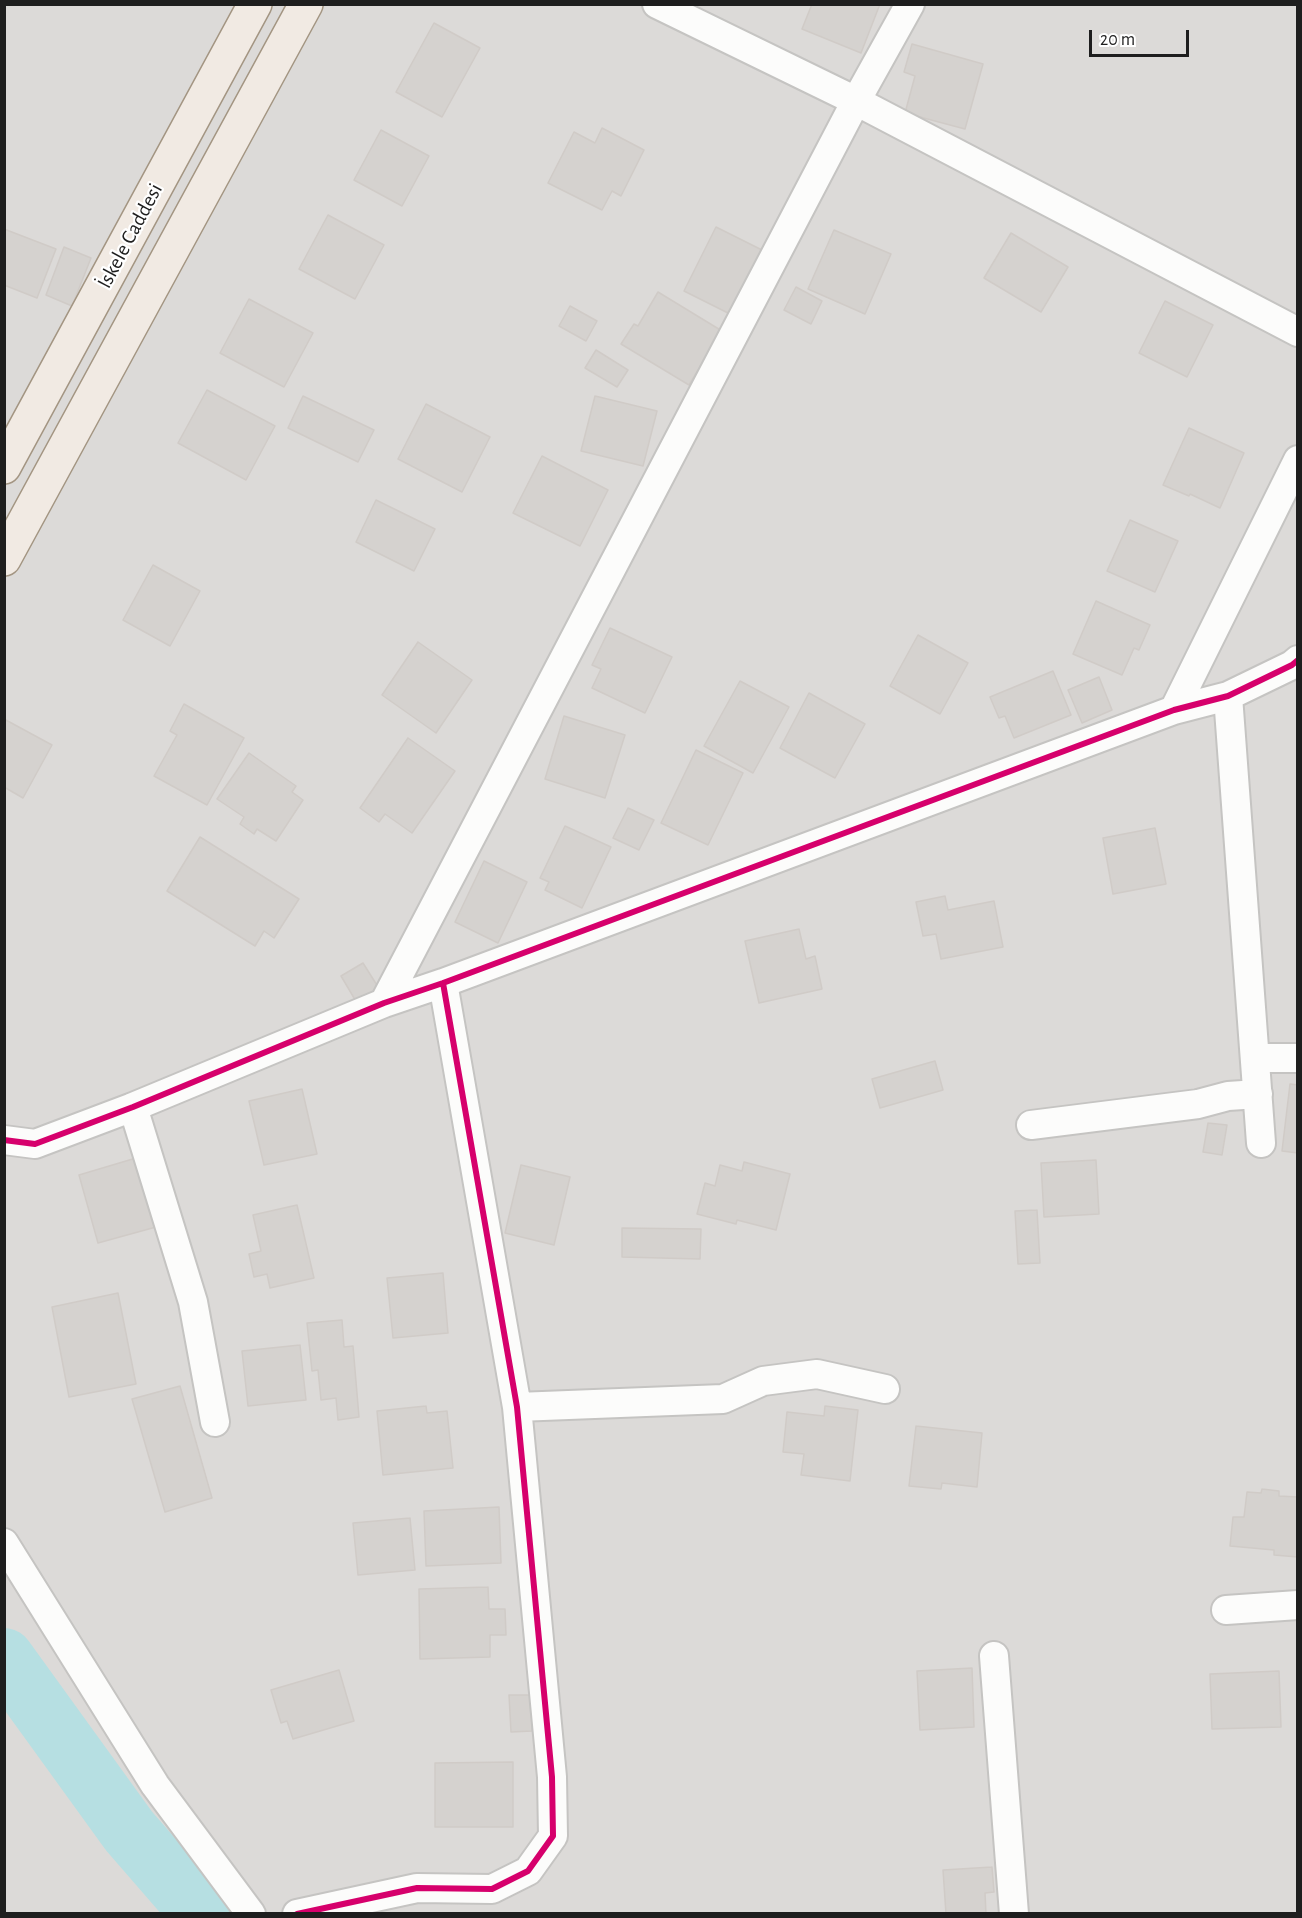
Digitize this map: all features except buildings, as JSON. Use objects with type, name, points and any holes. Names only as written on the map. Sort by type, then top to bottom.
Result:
[{"type":"main road","name":"İskele Caddesi","points":[[4,467],[255,4]]},
{"type":"main road","points":[[4,559],[306,4]]},
{"type":"street","points":[[657,4],[856,101],[1298,332]]},
{"type":"street","points":[[384,1003],[856,101],[910,4]]},
{"type":"street","points":[[1174,710],[1298,460]]},
{"type":"street","points":[[4,1140],[34,1144],[133,1107],[384,1003],[1174,710],[1227,696],[1298,660]]},
{"type":"street","points":[[1227,696],[1261,1143]]},
{"type":"street","points":[[297,1914],[417,1888],[492,1889],[528,1871],[553,1836],[552,1777],[517,1407],[443,983]]},
{"type":"street","points":[[1256,1058],[1298,1058]]},
{"type":"street","points":[[1030,1125],[1198,1104],[1228,1096],[1258,1094]]},
{"type":"street","points":[[133,1107],[193,1302],[215,1422]]},
{"type":"street","points":[[517,1407],[723,1399],[763,1382],[817,1374],[885,1389]]},
{"type":"street","points":[[4,1543],[155,1785],[251,1914]]},
{"type":"street","points":[[1226,1610],[1298,1605]]},
{"type":"street","points":[[994,1656],[1014,1914]]},
{"type":"shaded area","points":[[5,5],[1297,5],[1297,1913],[5,1913]]},
{"type":"waterway","points":[[4,1658],[129,1831],[201,1914]]},
{"type":"cycle path","points":[[4,1140],[35,1144],[133,1107],[384,1003],[1174,710],[1228,696],[1298,660]]},
{"type":"cycle path","points":[[297,1914],[417,1888],[492,1889],[528,1871],[553,1836],[552,1777],[517,1407],[443,983]]}]
